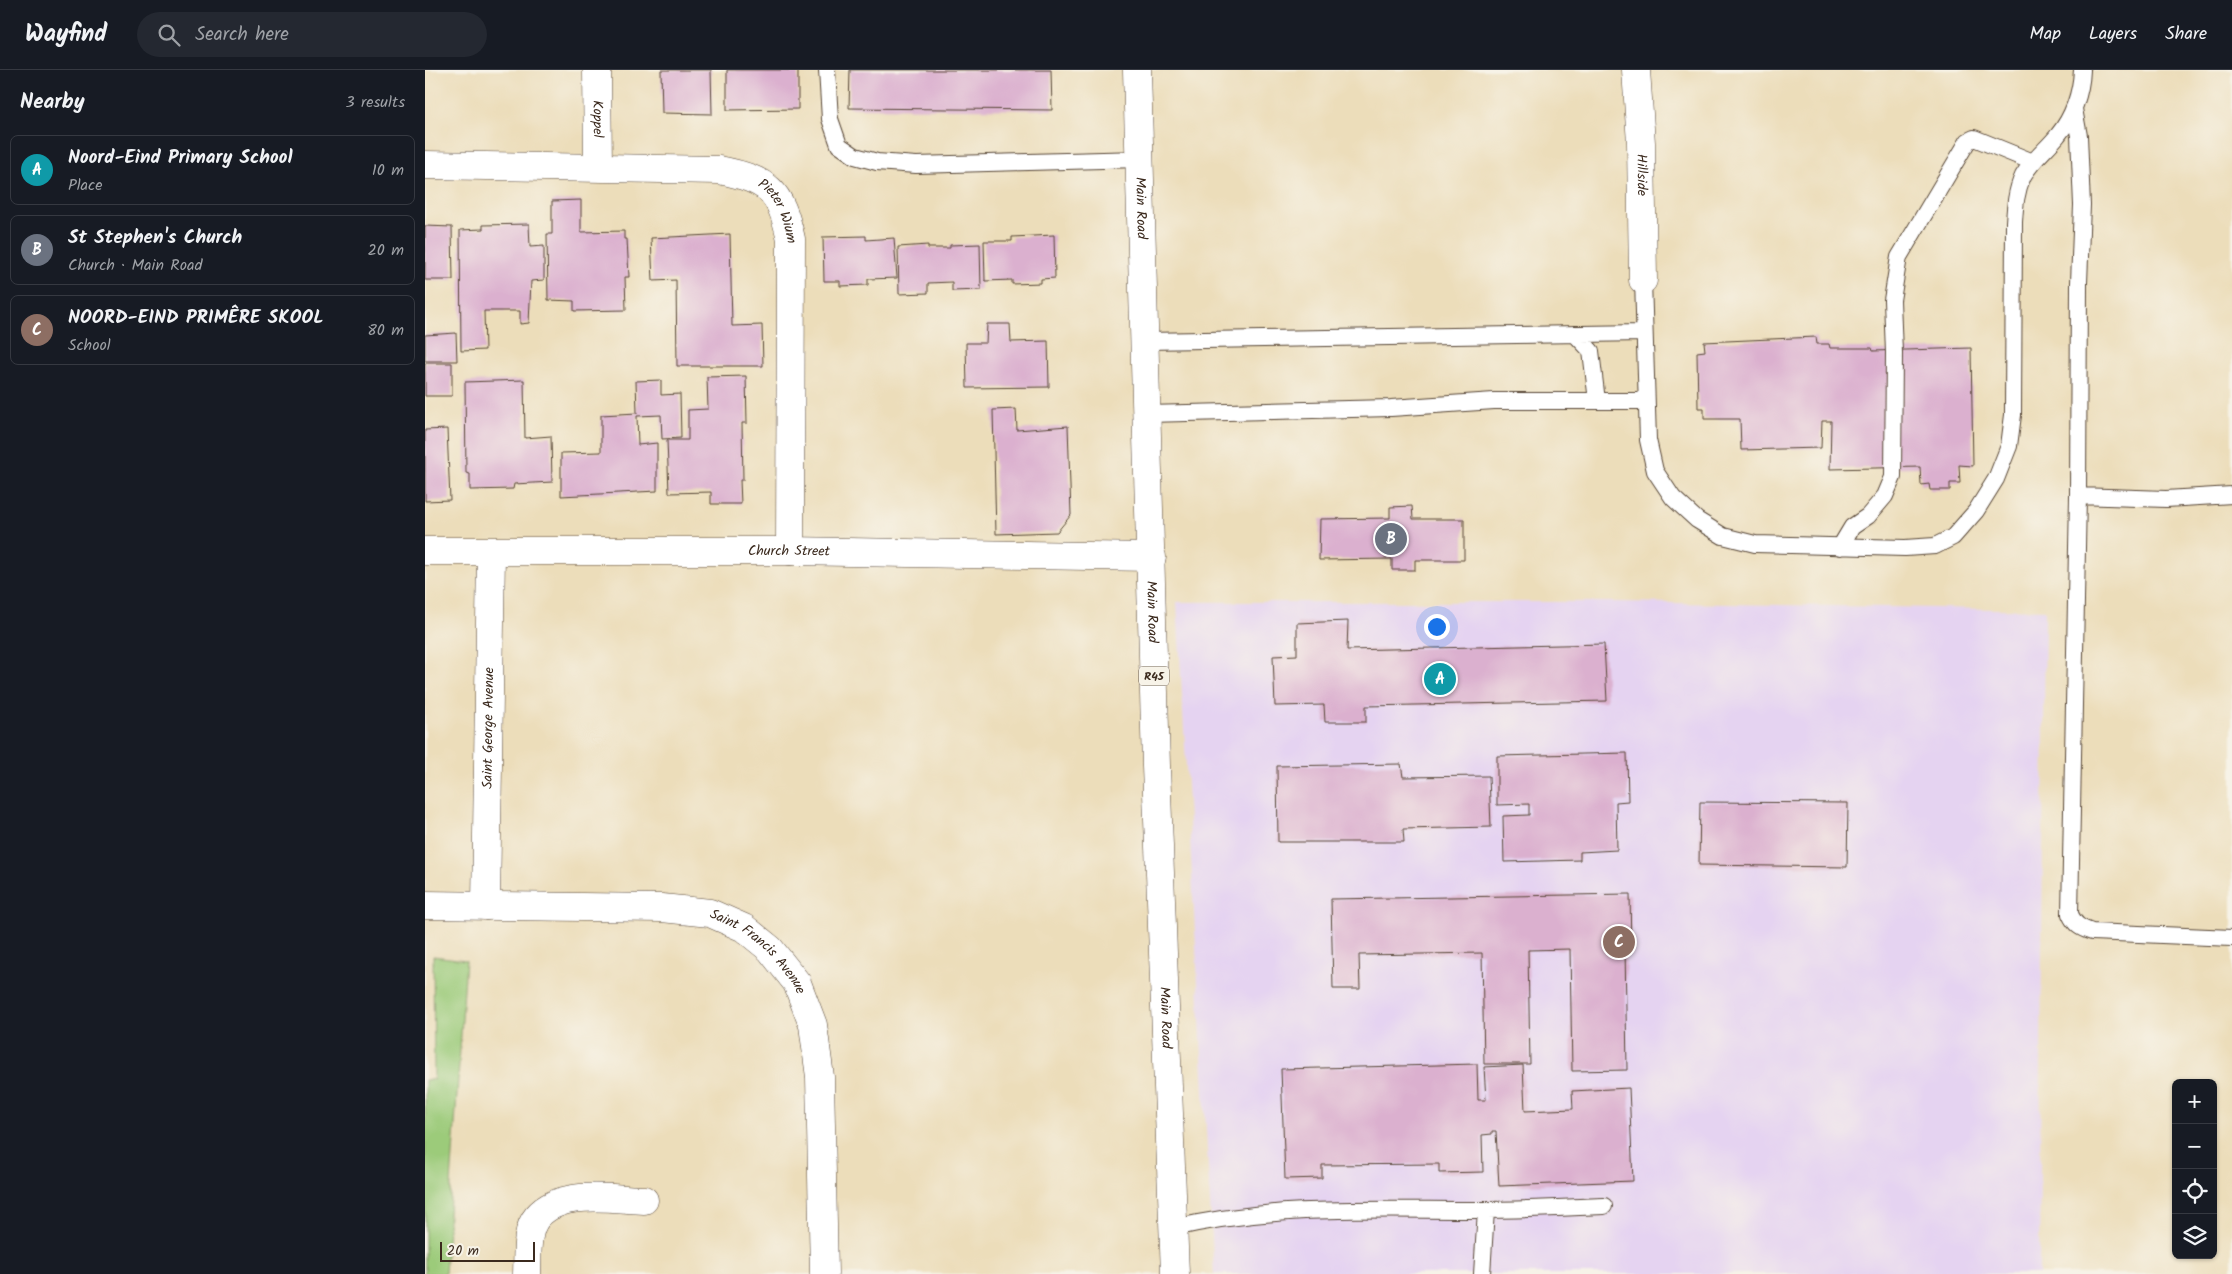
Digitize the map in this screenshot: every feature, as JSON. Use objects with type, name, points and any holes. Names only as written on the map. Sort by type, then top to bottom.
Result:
[{"type":"street","name":"Koppel","points":[[597,70],[598,167]]},
{"type":"street","name":"Main Road","points":[[1137,70],[1157,766],[1175,1274]]},
{"type":"street","name":"Hillside","points":[[1636,70],[1641,143],[1643,280]]},
{"type":"street","name":"Pieter Wium","points":[[425,165],[719,170],[747,176],[773,191],[785,211],[791,239],[790,551]]},
{"type":"street","name":"Church Street","points":[[425,551],[790,551],[1152,557]]},
{"type":"street","name":"Saint George Avenue","points":[[485,906],[491,552]]},
{"type":"street","name":"Saint Francis Avenue","points":[[425,905],[662,908],[710,913],[744,928],[770,949],[797,983],[813,1025],[820,1077],[824,1274]]},
{"type":"street","points":[[527,1274],[528,1240],[536,1218],[561,1200],[590,1198],[644,1200]]},
{"type":"lane","points":[[827,70],[829,119],[839,145],[855,156],[877,162],[917,164],[1140,159]]},
{"type":"lane","points":[[1643,280],[1648,440],[1655,471],[1673,498],[1697,520],[1723,536],[1755,544],[1935,546],[1953,537],[1976,511],[1996,479],[2009,446],[2013,415],[2014,222],[2016,196],[2023,176],[2033,162],[2059,134],[2074,109],[2082,70]]},
{"type":"lane","points":[[2074,109],[2079,136],[2082,205],[2079,283],[2070,914],[2074,923],[2092,932],[2232,938]]},
{"type":"lane","points":[[1840,546],[1852,527],[1868,516],[1885,496],[1893,477],[1895,353],[1892,300],[1899,257],[1968,141],[1974,138],[2033,162]]},
{"type":"lane","points":[[1145,342],[1644,333]]},
{"type":"lane","points":[[1575,334],[1591,352],[1597,401]]},
{"type":"lane","points":[[1147,414],[1391,408],[1494,401],[1646,401]]},
{"type":"lane","points":[[2077,496],[2166,499],[2232,495]]},
{"type":"lane","points":[[1174,1228],[1205,1221],[1281,1212],[1336,1209],[1486,1210],[1604,1206]]},
{"type":"lane","points":[[1482,1274],[1486,1210]]},
{"type":"shaded area","points":[[1177,602],[1617,602],[2045,610],[2039,1274],[1214,1274]]},
{"type":"green space","points":[[433,956],[466,960],[445,1274],[425,1274],[425,1080],[434,1079]]},
{"type":"building","points":[[661,70],[711,70],[712,114],[662,113]]},
{"type":"building","points":[[727,70],[798,70],[798,109],[727,110]]},
{"type":"building","points":[[850,70],[1051,70],[1052,110],[849,108]]},
{"type":"building","points":[[581,200],[581,232],[624,231],[624,239],[627,239],[629,277],[625,277],[626,310],[574,311],[574,301],[548,300],[547,234],[552,234],[552,201]]},
{"type":"building","points":[[529,224],[530,247],[544,246],[544,280],[531,281],[529,323],[520,324],[520,311],[484,311],[485,350],[461,351],[460,230],[483,229],[483,225]]},
{"type":"building","points":[[425,226],[452,227],[453,280],[425,280]]},
{"type":"building","points":[[730,234],[732,326],[762,325],[763,366],[677,366],[676,280],[653,281],[651,238]]},
{"type":"building","points":[[1054,235],[1055,278],[1041,279],[1041,283],[1012,284],[1012,280],[985,281],[984,241],[1012,241],[1012,237]]},
{"type":"building","points":[[866,236],[866,240],[894,238],[897,278],[868,279],[868,285],[840,286],[840,281],[824,281],[823,237]]},
{"type":"building","points":[[980,244],[981,290],[952,291],[952,282],[928,283],[928,293],[899,294],[898,247],[928,245],[928,248],[950,248],[950,245]]},
{"type":"building","points":[[987,324],[1010,324],[1011,342],[1048,341],[1049,387],[967,388],[966,343],[986,343]]},
{"type":"building","points":[[456,333],[457,361],[425,361],[425,335]]},
{"type":"building","points":[[1816,337],[1817,344],[1829,344],[1830,348],[1872,348],[1873,351],[1971,348],[1973,466],[1959,465],[1960,483],[1950,483],[1950,490],[1930,490],[1929,484],[1921,485],[1920,467],[1830,469],[1831,421],[1822,421],[1821,448],[1741,450],[1740,419],[1704,419],[1704,408],[1698,408],[1697,352],[1705,351],[1704,342]]},
{"type":"building","points":[[425,363],[452,363],[452,396],[425,396]]},
{"type":"building","points":[[746,376],[747,423],[742,423],[743,480],[740,480],[741,504],[711,504],[711,492],[669,493],[667,440],[688,440],[688,410],[708,409],[707,377]]},
{"type":"building","points":[[524,380],[525,438],[551,436],[552,482],[514,484],[513,489],[470,490],[470,474],[466,473],[465,382]]},
{"type":"building","points":[[661,380],[661,395],[680,394],[681,438],[662,439],[661,415],[637,416],[638,445],[657,443],[657,491],[561,496],[561,453],[601,452],[601,415],[637,413],[636,381]]},
{"type":"building","points":[[1016,409],[1017,430],[1068,426],[1071,515],[1057,532],[996,534],[993,410]]},
{"type":"building","points":[[447,429],[450,500],[425,501],[425,430]]},
{"type":"building","points":[[1412,506],[1413,519],[1464,519],[1464,560],[1415,560],[1415,570],[1392,570],[1392,559],[1319,560],[1320,519],[1390,518],[1390,507]]},
{"type":"building","points":[[1348,621],[1347,650],[1604,644],[1607,701],[1366,706],[1366,722],[1325,722],[1324,705],[1275,706],[1273,656],[1297,655],[1297,623]]},
{"type":"building","points":[[1627,753],[1628,801],[1616,802],[1617,850],[1580,852],[1580,860],[1504,862],[1503,816],[1529,815],[1529,804],[1497,805],[1497,756]]},
{"type":"building","points":[[1401,764],[1403,777],[1489,776],[1491,827],[1403,829],[1404,842],[1278,842],[1277,766]]},
{"type":"building","points":[[1700,802],[1848,803],[1847,867],[1699,865]]},
{"type":"building","points":[[1630,894],[1631,948],[1625,948],[1627,1070],[1572,1071],[1570,949],[1528,950],[1530,1064],[1484,1064],[1482,953],[1359,955],[1360,989],[1333,989],[1331,899]]},
{"type":"building","points":[[1477,1064],[1478,1100],[1486,1100],[1484,1067],[1523,1065],[1525,1111],[1573,1109],[1572,1091],[1629,1088],[1633,1181],[1499,1186],[1496,1131],[1492,1131],[1492,1134],[1482,1135],[1483,1172],[1439,1173],[1439,1164],[1322,1165],[1322,1178],[1285,1179],[1281,1069]]},
{"type":"place","name":"St Stephen's Church","points":[[1391,539]]},
{"type":"place","name":"Noord-Eind Primary School","points":[[1440,679]]},
{"type":"place","name":"NOORD-EIND PRIMÊRE SKOOL","points":[[1619,942]]}]
